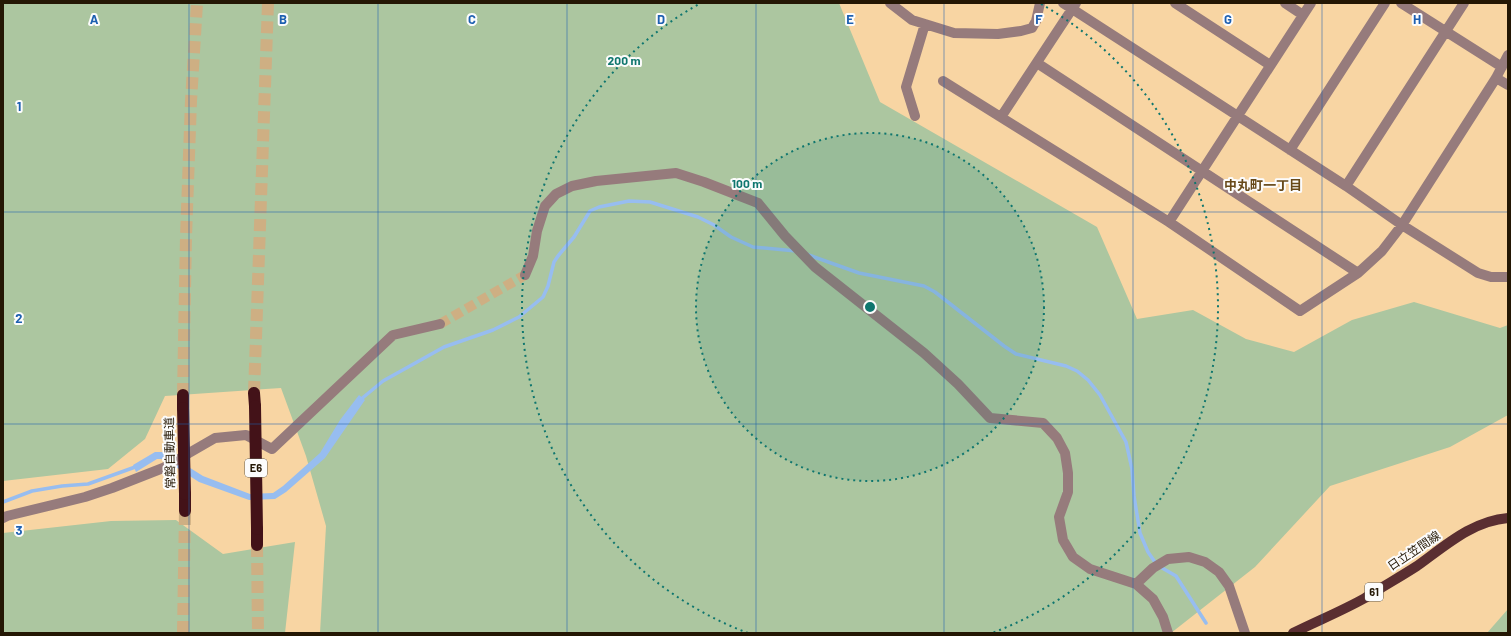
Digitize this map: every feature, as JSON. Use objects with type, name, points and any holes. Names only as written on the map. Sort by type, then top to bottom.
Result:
[{"type":"highway","name":"E6","points":[[254,393],[257,545]]},
{"type":"highway","name":"常磐自動車道","points":[[183,395],[185,511]]},
{"type":"main road","name":"日立笠間線","points":[[1293,633],[1362,599],[1416,567],[1467,532],[1480,525],[1508,518]]},
{"type":"street","points":[[890,3],[912,20],[954,33],[998,34],[1032,28],[1036,21],[1040,3]]},
{"type":"street","points":[[1063,3],[1074,6],[1237,117],[1346,186],[1402,225],[1478,273],[1491,277],[1508,277]]},
{"type":"street","points":[[1175,3],[1270,65]]},
{"type":"street","points":[[1285,3],[1303,15]]},
{"type":"street","points":[[1169,222],[1311,3]]},
{"type":"street","points":[[1290,150],[1385,3]]},
{"type":"street","points":[[1401,3],[1502,67]]},
{"type":"street","points":[[1346,186],[1464,3]]},
{"type":"street","points":[[1001,117],[1074,6]]},
{"type":"street","points":[[915,116],[906,87],[925,24]]},
{"type":"street","points":[[943,81],[1169,222],[1300,311],[1358,273],[1382,251],[1402,225],[1496,78],[1508,55]]},
{"type":"street","points":[[1037,63],[1358,273]]},
{"type":"street","points":[[1496,78],[1508,85]]},
{"type":"street","points":[[525,275],[533,256],[537,231],[545,206],[556,194],[572,186],[596,181],[676,173],[758,203],[785,236],[815,267],[924,353],[958,384],[990,418],[1043,423],[1057,438],[1065,453],[1068,474],[1068,492],[1059,516],[1063,540],[1073,557],[1090,569],[1136,584],[1153,599],[1163,617],[1168,633]]},
{"type":"street","points":[[3,518],[85,497],[141,477],[163,468],[214,438],[246,434],[272,449],[393,335],[440,324]]},
{"type":"street","points":[[1136,584],[1153,568],[1168,559],[1190,557],[1205,562],[1219,572],[1229,586],[1244,633]]},
{"type":"green space","points":[[3,3],[839,3],[880,102],[1097,227],[1137,319],[1193,310],[1246,339],[1294,352],[1352,320],[1414,302],[1500,328],[1508,325],[1508,415],[1450,447],[1330,486],[1255,567],[1171,633],[320,633],[326,526],[306,456],[281,388],[165,396],[145,439],[108,469],[3,481]]},
{"type":"green space","points":[[176,520],[223,554],[295,542],[285,633],[3,633],[3,533],[111,521]]},
{"type":"green space","points":[[1508,609],[1508,633],[1487,633]]},
{"type":"water","points":[[359,395],[365,400],[325,458],[286,492],[275,499],[249,500],[199,482],[161,459],[157,459],[136,472],[133,465],[155,452],[162,452],[203,476],[250,494],[273,493],[320,453],[340,420]]},
{"type":"waterway","points":[[360,400],[383,381],[444,347],[493,330],[519,317],[543,297],[548,286],[554,262],[574,237],[590,211],[599,207],[629,201],[650,202],[698,217],[714,225],[731,237],[753,247],[796,251]]},
{"type":"waterway","points":[[806,254],[859,273],[924,286],[935,292],[1016,354],[1066,366],[1077,371],[1088,380],[1100,395],[1126,442],[1132,469],[1134,496],[1140,533],[1148,552],[1157,565],[1176,576],[1206,623]]},
{"type":"waterway","points":[[3,502],[32,491],[62,486],[88,484],[138,466]]},
{"type":"tunnel","points":[[183,395],[186,237],[191,101],[197,3]]},
{"type":"tunnel","points":[[254,393],[268,3]]},
{"type":"tunnel","points":[[440,324],[525,275]]},
{"type":"tunnel","points":[[183,633],[185,511]]},
{"type":"tunnel","points":[[257,545],[258,633]]},
{"type":"district","name":"中丸町一丁目","points":[[1263,185]]}]
